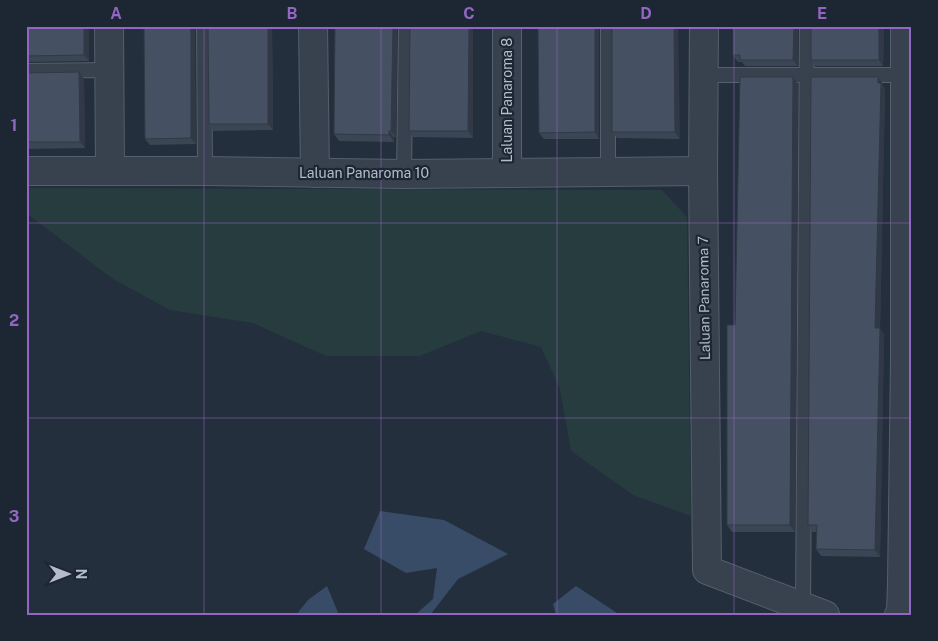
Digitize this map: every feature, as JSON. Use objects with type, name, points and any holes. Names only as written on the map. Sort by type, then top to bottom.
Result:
[{"type":"street","points":[[109,26],[110,172]]},
{"type":"street","points":[[313,26],[315,174]]},
{"type":"street","name":"Laluan Panaroma 8","points":[[507,26],[507,174]]},
{"type":"street","name":"Laluan Panaroma 7","points":[[704,26],[703,171],[707,570],[814,611]]},
{"type":"street","points":[[899,615],[901,613],[902,584],[905,362],[905,26]]},
{"type":"street","name":"Laluan Panaroma 10","points":[[26,171],[507,174],[703,171]]},
{"type":"lane","points":[[204,26],[205,171]]},
{"type":"lane","points":[[404,174],[406,26]]},
{"type":"lane","points":[[608,26],[608,171]]},
{"type":"lane","points":[[807,26],[814,611]]},
{"type":"lane","points":[[26,71],[108,70]]},
{"type":"lane","points":[[704,76],[904,76]]},
{"type":"green space","points":[[26,188],[662,190],[687,217],[691,516],[633,495],[571,451],[560,389],[541,347],[481,331],[420,356],[326,356],[253,323],[170,310],[113,279],[26,213]]},
{"type":"water","points":[[380,511],[444,520],[508,554],[458,579],[430,615],[415,615],[433,599],[437,568],[406,573],[364,549]]},
{"type":"water","points":[[327,586],[339,615],[296,615],[308,600]]},
{"type":"water","points":[[576,586],[617,613],[616,615],[556,615],[553,604]]},
{"type":"building","points":[[26,26],[84,26],[84,55],[26,56]]},
{"type":"building","points":[[144,26],[191,26],[191,138],[145,139]]},
{"type":"building","points":[[208,26],[268,26],[268,124],[209,124]]},
{"type":"building","points":[[335,26],[393,26],[391,131],[389,131],[389,135],[334,134]]},
{"type":"building","points":[[410,26],[469,26],[468,131],[409,131]]},
{"type":"building","points":[[538,26],[595,26],[595,132],[539,133]]},
{"type":"building","points":[[612,26],[674,26],[675,132],[612,132]]},
{"type":"building","points":[[733,26],[794,26],[793,60],[740,60],[740,55],[733,55]]},
{"type":"building","points":[[811,26],[879,26],[879,60],[811,60]]},
{"type":"building","points":[[79,72],[80,142],[26,142],[26,73]]},
{"type":"building","points":[[740,77],[793,77],[790,525],[727,525],[727,325],[735,325]]},
{"type":"building","points":[[811,77],[878,77],[878,83],[881,83],[875,328],[880,328],[875,550],[816,549],[817,525],[808,525]]}]
